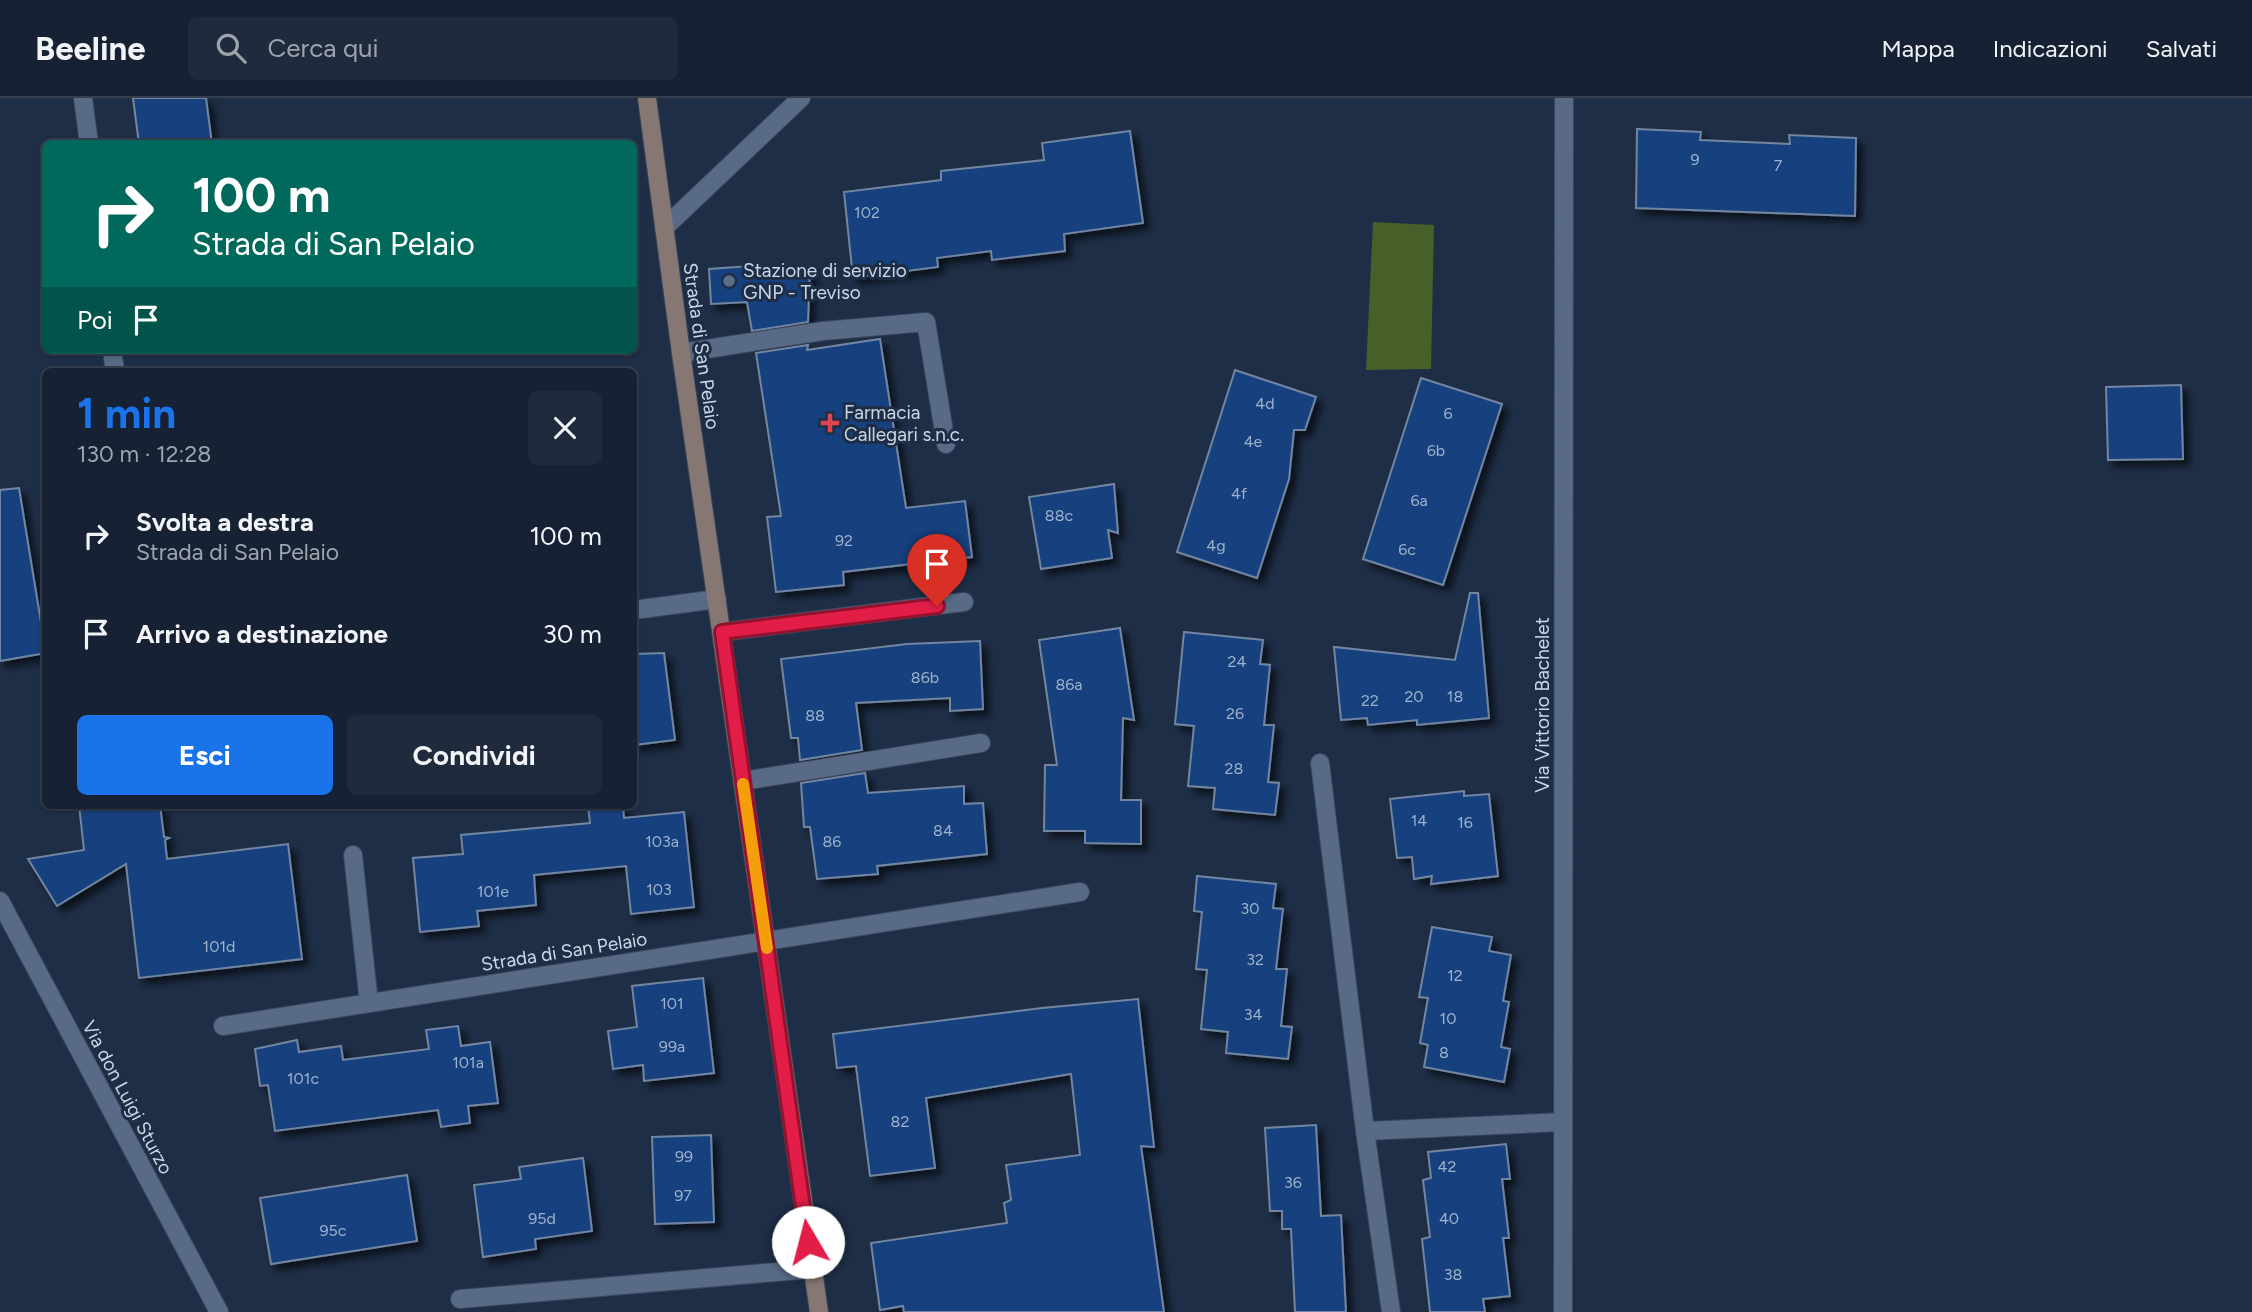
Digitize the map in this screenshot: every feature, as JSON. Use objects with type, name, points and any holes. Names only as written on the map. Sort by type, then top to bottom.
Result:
[{"type":"main road","name":"Strada di San Pelaio","points":[[647,98],[663,228],[818,1312]]},
{"type":"street","points":[[83,98],[88,140]]},
{"type":"street","points":[[663,228],[801,98]]},
{"type":"street","name":"Via Vittorio Bachelet","points":[[1563,1312],[1564,98]]},
{"type":"street","points":[[681,353],[823,331],[926,322],[946,443]]},
{"type":"street","points":[[637,610],[717,599]]},
{"type":"street","points":[[722,632],[964,602]]},
{"type":"street","points":[[743,781],[981,743]]},
{"type":"street","points":[[1320,762],[1364,1131],[1391,1312]]},
{"type":"street","points":[[353,855],[369,1003]]},
{"type":"street","name":"Strada di San Pelaio","points":[[223,1026],[1080,892]]},
{"type":"street","name":"Via don Luigi Sturzo","points":[[0,901],[219,1312]]},
{"type":"street","points":[[1364,1131],[1563,1122]]},
{"type":"street","points":[[460,1299],[812,1269]]},
{"type":"green space","points":[[1373,222],[1434,225],[1431,369],[1366,370]]},
{"type":"building","points":[[133,98],[206,98],[211,140],[138,140]]},
{"type":"building","points":[[1637,129],[1701,132],[1700,140],[1790,144],[1789,135],[1856,138],[1855,216],[1636,208]]},
{"type":"building","points":[[1130,131],[1143,223],[1064,234],[1065,251],[992,260],[991,251],[937,258],[938,267],[853,278],[844,192],[941,180],[941,171],[1044,160],[1042,143]]},
{"type":"building","points":[[750,266],[750,273],[810,268],[808,322],[752,331],[747,302],[711,304],[709,269]]},
{"type":"building","points":[[880,339],[906,508],[965,501],[972,557],[843,572],[844,585],[776,592],[767,517],[781,516],[756,353],[808,345],[807,350]]},
{"type":"building","points":[[1235,370],[1316,397],[1305,430],[1294,430],[1289,479],[1257,578],[1177,552]]},
{"type":"building","points":[[1421,378],[1502,404],[1443,585],[1363,559]]},
{"type":"building","points":[[2181,385],[2183,459],[2108,460],[2106,387]]},
{"type":"building","points":[[1114,484],[1118,533],[1108,530],[1112,558],[1041,569],[1029,497]]},
{"type":"building","points":[[19,488],[42,629],[42,654],[0,661],[0,490]]},
{"type":"building","points":[[1470,593],[1478,593],[1489,718],[1417,725],[1417,720],[1368,725],[1367,718],[1341,720],[1334,647],[1455,660]]},
{"type":"building","points":[[1120,628],[1134,720],[1123,718],[1121,800],[1141,800],[1141,844],[1085,843],[1085,831],[1044,831],[1045,765],[1057,765],[1039,640]]},
{"type":"building","points":[[1184,632],[1263,640],[1260,664],[1270,665],[1264,725],[1274,725],[1268,782],[1279,783],[1275,815],[1213,809],[1215,788],[1188,786],[1194,726],[1175,724]]},
{"type":"building","points":[[980,641],[983,709],[950,711],[950,698],[856,703],[862,750],[800,760],[798,738],[791,738],[781,659],[907,644]]},
{"type":"building","points":[[664,653],[675,740],[637,745],[637,654]]},
{"type":"building","points":[[865,773],[868,793],[964,786],[964,804],[983,803],[987,854],[877,866],[878,874],[817,879],[810,827],[804,827],[801,783]]},
{"type":"building","points":[[1464,791],[1464,796],[1489,794],[1498,876],[1431,884],[1432,876],[1414,879],[1412,857],[1397,858],[1390,799]]},
{"type":"building","points":[[79,809],[160,809],[164,837],[169,838],[165,840],[167,859],[288,844],[302,959],[139,978],[126,864],[57,906],[28,859],[84,850]]},
{"type":"building","points":[[588,809],[623,809],[624,818],[684,812],[694,907],[631,914],[626,866],[534,875],[536,905],[477,911],[479,926],[420,932],[413,858],[463,854],[461,835],[590,823]]},
{"type":"building","points":[[1197,876],[1276,884],[1273,908],[1283,909],[1276,969],[1287,969],[1281,1026],[1292,1027],[1288,1059],[1226,1053],[1228,1032],[1201,1029],[1207,970],[1196,969],[1202,912],[1194,911]]},
{"type":"building","points":[[1432,927],[1492,937],[1489,951],[1511,955],[1503,1001],[1509,1002],[1501,1047],[1510,1049],[1504,1082],[1424,1067],[1428,1045],[1420,1043],[1428,998],[1419,997]]},
{"type":"building","points":[[703,978],[714,1073],[644,1081],[643,1065],[613,1069],[608,1031],[637,1027],[632,986]]},
{"type":"building","points":[[1138,999],[1154,1147],[1141,1146],[1164,1312],[904,1312],[903,1306],[880,1310],[871,1243],[1007,1223],[1004,1203],[1011,1200],[1006,1165],[1080,1155],[1071,1074],[926,1098],[935,1168],[870,1176],[856,1066],[837,1068],[833,1034]]},
{"type":"building","points":[[458,1026],[461,1046],[490,1042],[498,1103],[468,1106],[470,1123],[441,1127],[438,1110],[275,1131],[268,1085],[260,1086],[255,1049],[297,1040],[299,1052],[341,1046],[343,1060],[429,1049],[426,1030]]},
{"type":"building","points":[[1316,1125],[1321,1216],[1341,1215],[1346,1312],[1295,1312],[1291,1229],[1282,1229],[1282,1211],[1270,1211],[1265,1128]]},
{"type":"building","points":[[711,1135],[714,1222],[655,1224],[652,1137]]},
{"type":"building","points":[[1506,1144],[1510,1179],[1502,1179],[1509,1238],[1503,1238],[1510,1296],[1483,1299],[1485,1312],[1430,1312],[1422,1239],[1430,1237],[1423,1180],[1431,1178],[1428,1152]]},
{"type":"building","points":[[583,1158],[592,1231],[535,1239],[536,1249],[483,1257],[474,1185],[521,1179],[519,1167]]},
{"type":"building","points":[[407,1175],[417,1241],[271,1264],[260,1198]]},
{"type":"slow traffic","points":[[743,784],[767,948]]},
{"type":"place","name":"Stazione di servizio GNP - Treviso","points":[[729,281]]},
{"type":"place","name":"Farmacia Callegari s.n.c.","points":[[830,423]]},
{"type":"route","points":[[808,1242],[722,632],[937,606]]}]
